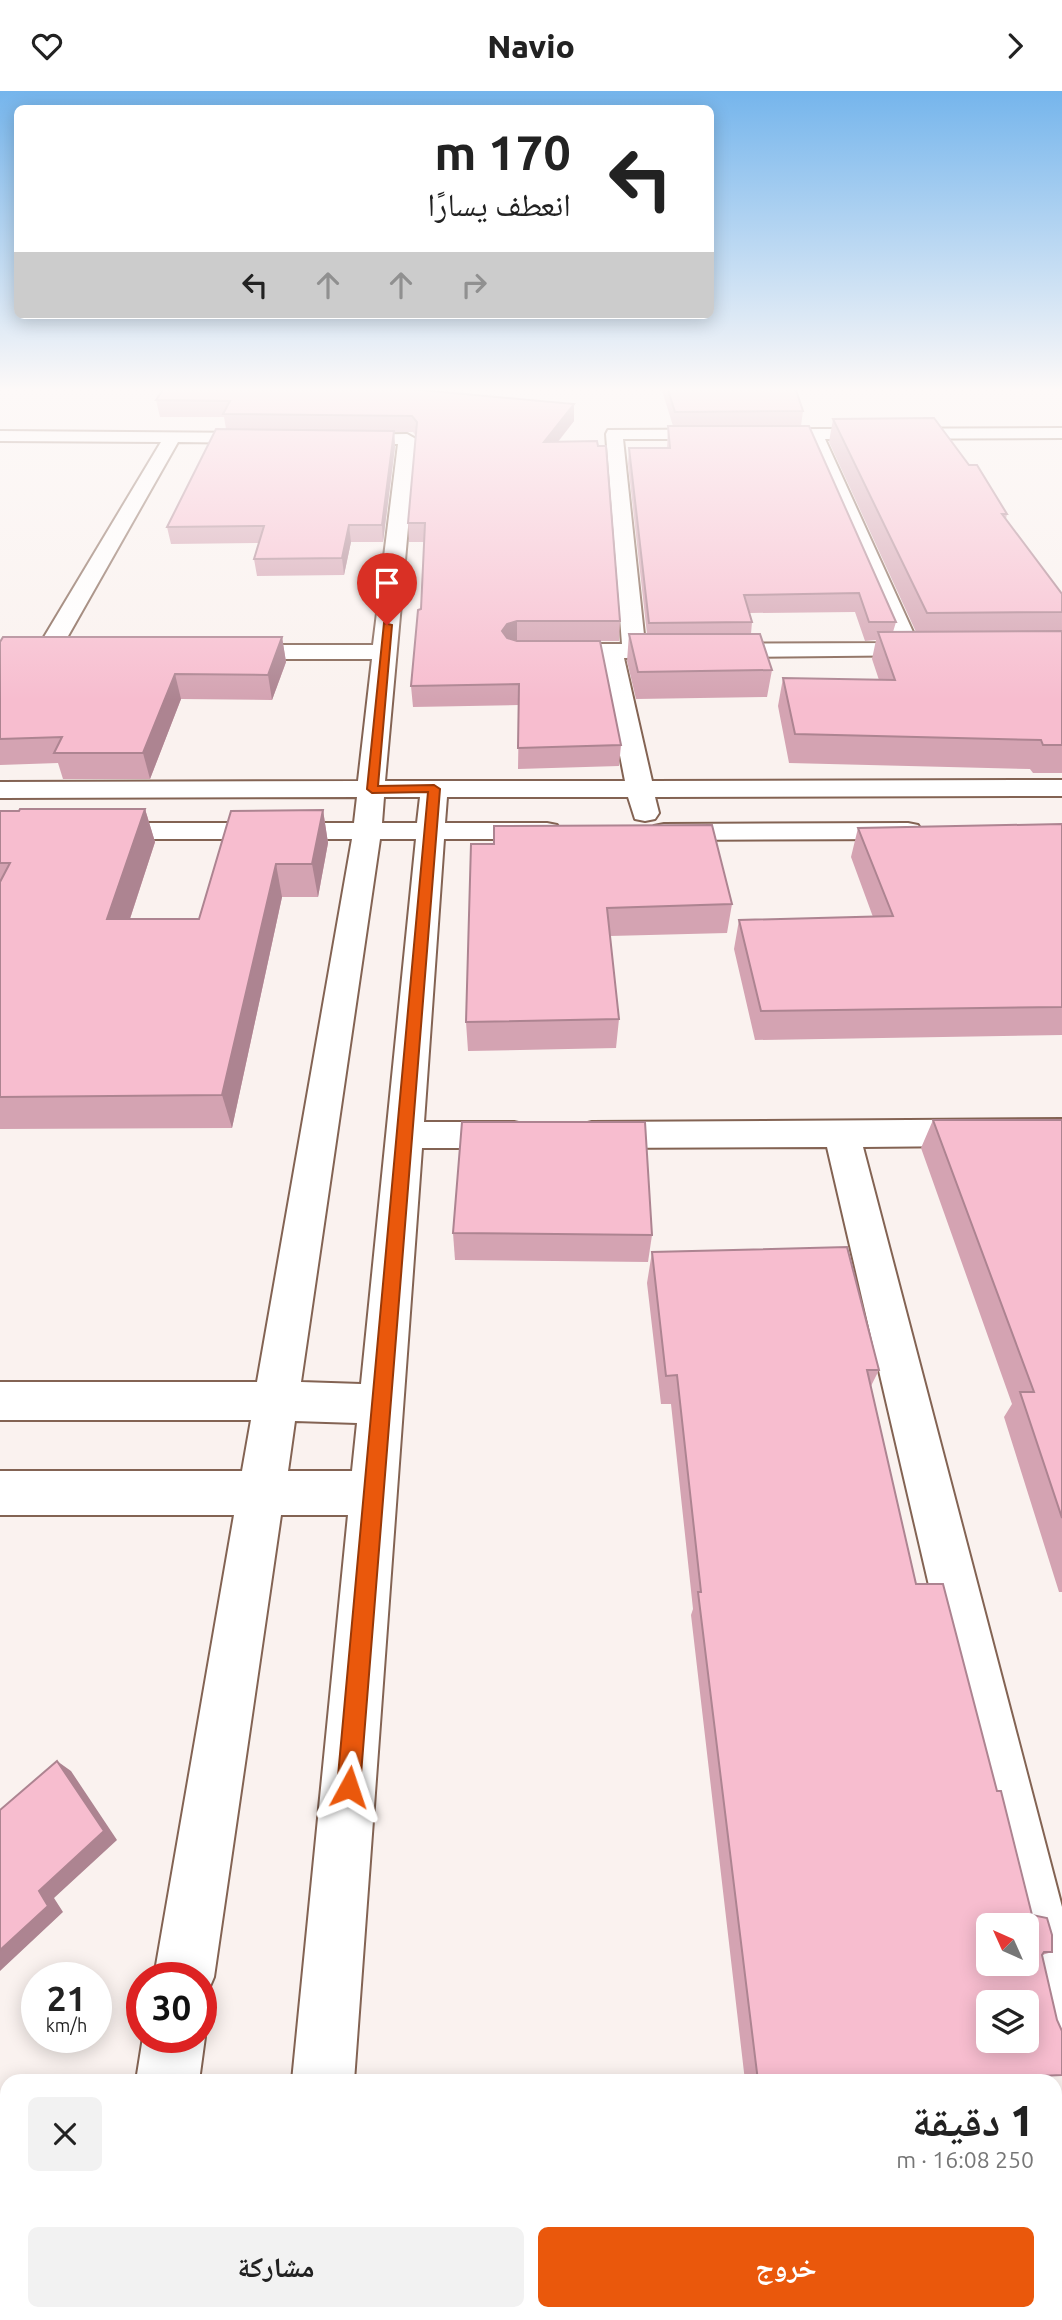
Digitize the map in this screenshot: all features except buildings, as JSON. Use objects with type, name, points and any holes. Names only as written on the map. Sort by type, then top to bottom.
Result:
[{"type":"street","points":[[47,652],[141,491]]},
{"type":"street","points":[[186,1962],[369,810],[401,491]]},
{"type":"street","points":[[616,491],[623,651],[639,789],[635,832],[938,831]]},
{"type":"street","points":[[840,491],[910,650]]},
{"type":"street","points":[[530,651],[952,649]]},
{"type":"street","points":[[23,652],[74,652]]},
{"type":"street","points":[[209,652],[384,652]]},
{"type":"street","points":[[0,831],[369,810],[432,809],[639,789],[1062,788]]},
{"type":"street","points":[[0,790],[369,810],[432,809],[566,832]]},
{"type":"street","points":[[324,2074],[432,809]]},
{"type":"street","points":[[405,1135],[1062,1132]]},
{"type":"street","points":[[842,1135],[1062,2024]]},
{"type":"street","points":[[0,1401],[276,1401],[381,1404]]},
{"type":"street","points":[[0,1493],[374,1493]]},
{"type":"street","points":[[168,2074],[171,2053]]},
{"type":"route","points":[[349,1787],[434,789],[372,789],[387,625]]}]
